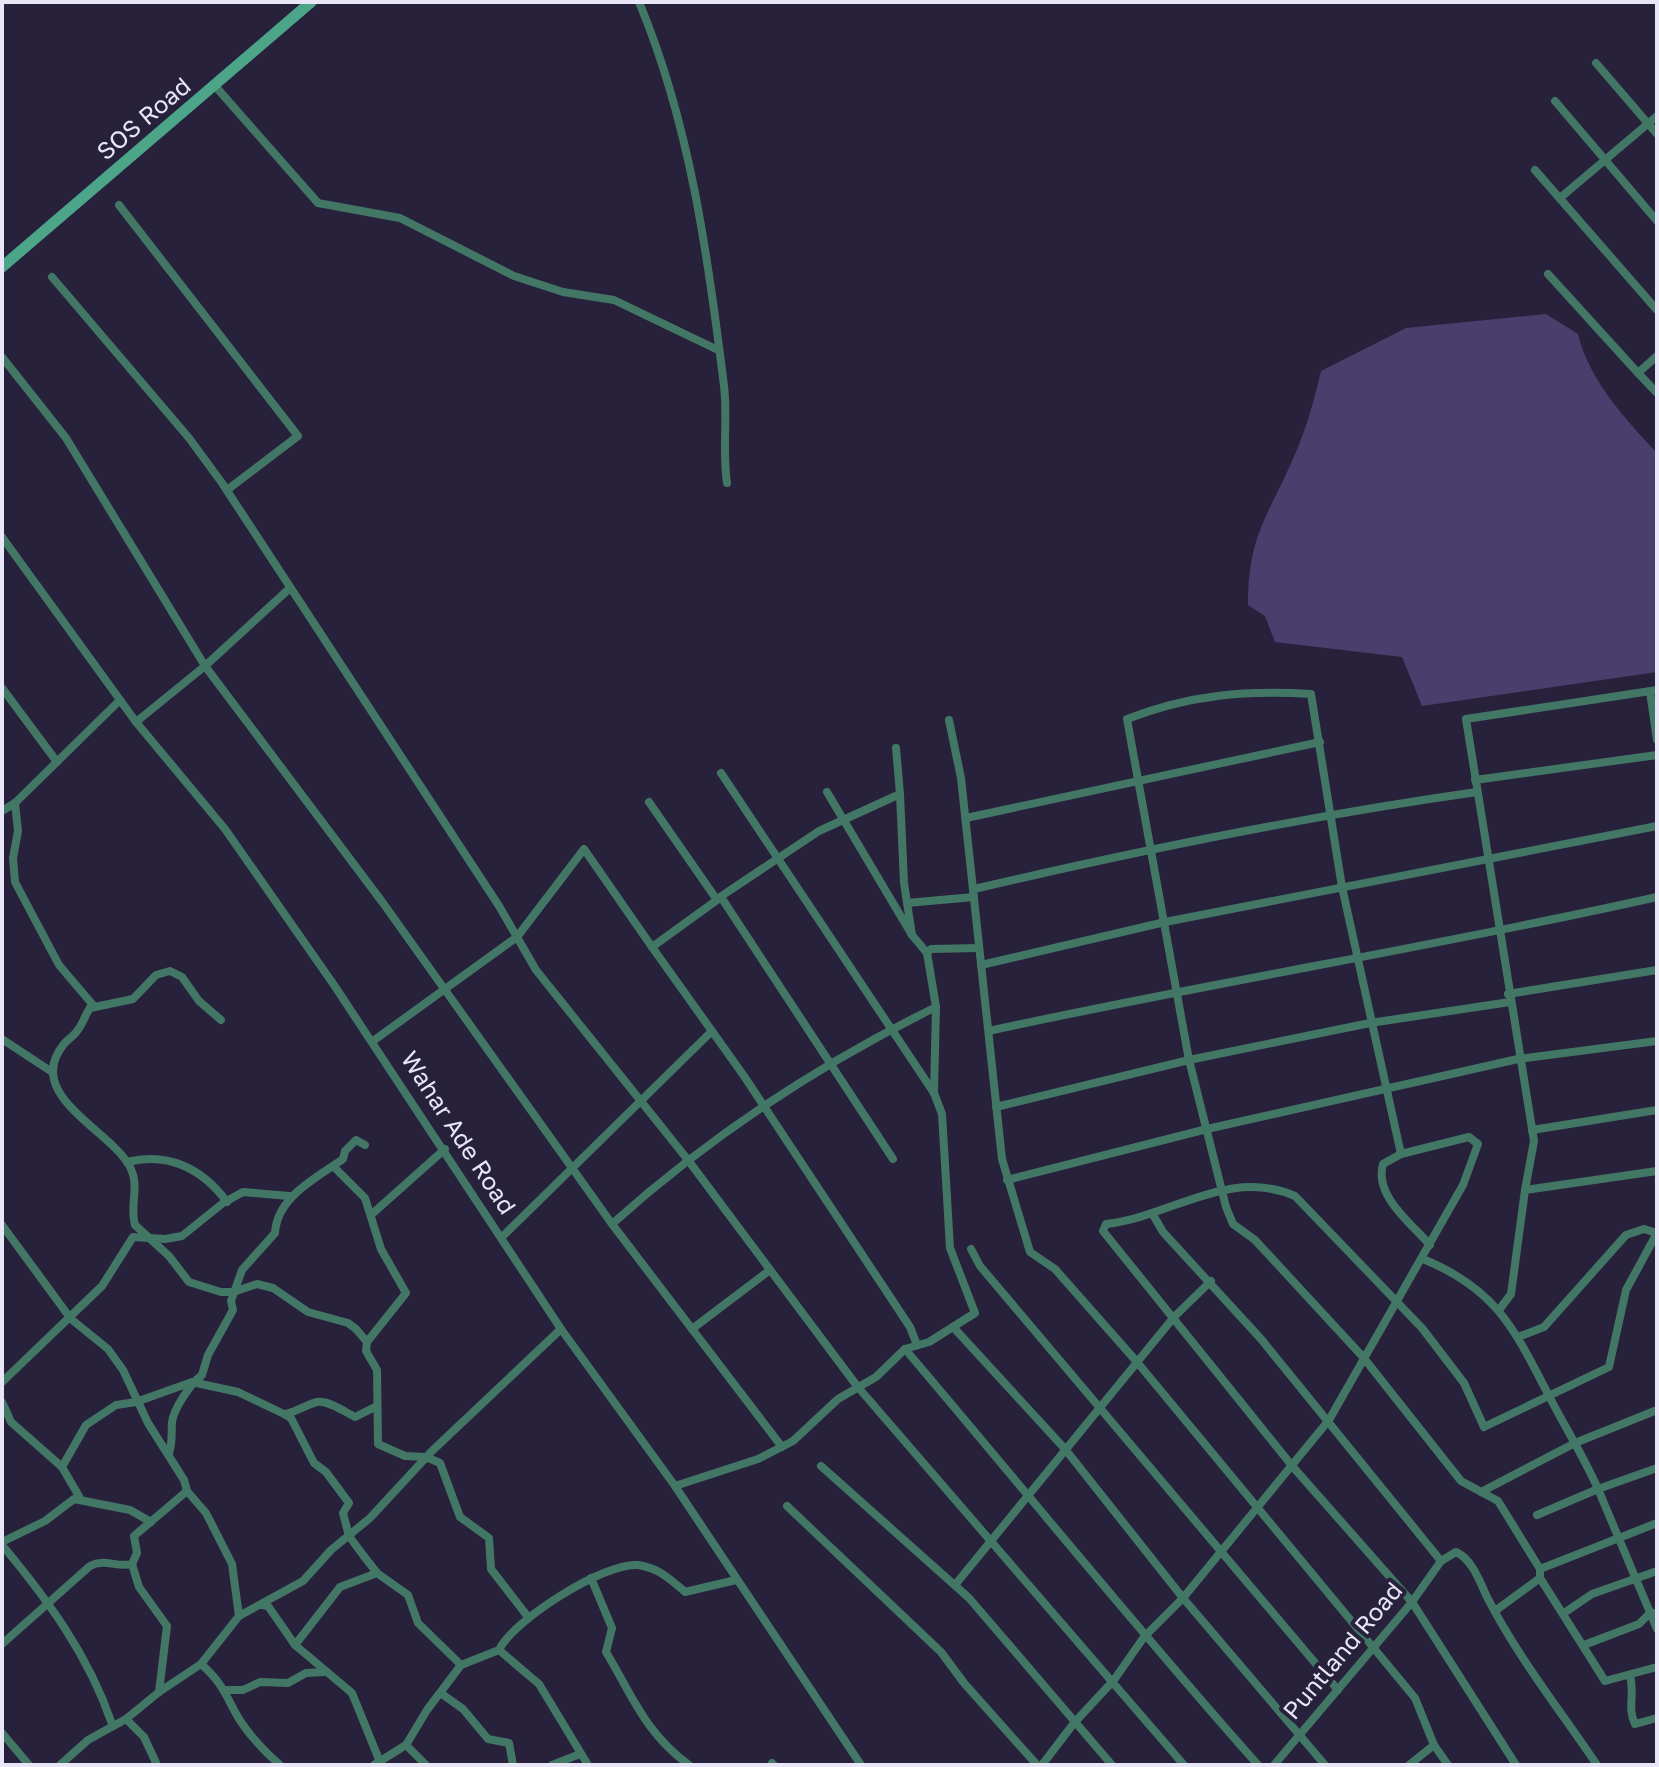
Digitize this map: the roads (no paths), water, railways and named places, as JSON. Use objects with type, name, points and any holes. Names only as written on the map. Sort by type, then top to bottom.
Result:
[{"type":"street","name":"SOS Road","points":[[2,267],[216,87],[311,2]]},
{"type":"street","points":[[639,2],[662,55],[681,116],[725,389],[722,450],[727,483]]},
{"type":"street","points":[[1596,63],[1657,134]]},
{"type":"street","points":[[216,87],[318,203],[400,218],[514,276],[563,292],[614,300],[718,350]]},
{"type":"street","points":[[1555,101],[1657,221]]},
{"type":"street","points":[[1560,198],[1657,116]]},
{"type":"street","points":[[1535,170],[1657,310]]},
{"type":"street","points":[[119,205],[298,436],[227,490]]},
{"type":"street","points":[[1548,274],[1657,393]]},
{"type":"street","points":[[52,277],[189,438],[227,490],[536,970],[688,1160],[857,1386],[1114,1680],[1184,1765]]},
{"type":"street","points":[[1638,373],[1657,356]]},
{"type":"street","points":[[2,357],[66,438],[205,666],[446,991],[612,1224],[782,1447]]},
{"type":"street","name":"Wahar Ade Road","points":[[2,537],[136,722],[225,829],[373,1041],[561,1329],[675,1486],[861,1765]]},
{"type":"street","points":[[136,722],[205,666],[290,588]]},
{"type":"street","points":[[2,688],[57,762]]},
{"type":"street","points":[[1499,1310],[1511,1294],[1532,1155],[1532,1130],[1518,1059],[1466,719],[1653,691],[1657,740]]},
{"type":"street","points":[[1401,1154],[1342,887],[1311,694],[1232,692],[1127,719],[1189,1060],[1220,1188],[1233,1224],[1255,1240],[1363,1357],[1461,1481],[1498,1501],[1605,1681],[1657,1667]]},
{"type":"street","points":[[2,811],[15,803],[120,700]]},
{"type":"street","points":[[949,720],[966,818],[996,1107],[1007,1180],[1030,1252],[1055,1269],[1137,1362],[1415,1698],[1434,1745],[1448,1765]]},
{"type":"street","points":[[966,818],[1139,778],[1320,742]]},
{"type":"street","points":[[896,748],[912,935]]},
{"type":"street","points":[[1475,780],[1657,755]]},
{"type":"street","points":[[675,1486],[739,1466],[782,1447],[857,1386],[876,1377],[905,1349],[954,1328],[975,1313],[950,1248],[942,1114],[934,1093],[780,857],[721,773]]},
{"type":"street","points":[[827,792],[912,935],[927,953],[936,1007],[934,1093]]},
{"type":"street","points":[[907,903],[974,893],[1151,847],[1329,813],[1477,792]]},
{"type":"street","points":[[652,947],[719,898],[843,818],[900,794]]},
{"type":"street","points":[[649,802],[719,898],[893,1159]]},
{"type":"street","points":[[15,803],[18,831],[12,864],[15,882],[59,965],[89,996],[93,1005],[77,1032],[63,1044],[51,1081],[60,1097],[127,1162],[136,1187],[132,1215],[135,1225],[169,1256],[189,1282],[210,1290],[233,1292],[257,1284],[273,1288],[308,1312],[348,1323],[367,1342]]},
{"type":"street","points":[[981,965],[1165,922],[1657,826]]},
{"type":"street","points":[[373,1041],[517,937],[584,849],[765,1107],[910,1327],[917,1345]]},
{"type":"street","points":[[989,1031],[1177,989],[1499,933],[1657,897]]},
{"type":"street","points":[[927,953],[931,949],[979,948]]},
{"type":"street","points":[[996,1107],[1189,1060],[1657,970]]},
{"type":"street","points":[[89,1008],[133,999],[156,975],[170,971],[182,977],[199,1001],[221,1020]]},
{"type":"street","points":[[612,1224],[688,1160],[765,1107],[892,1029],[936,1007]]},
{"type":"street","points":[[502,1237],[712,1031]]},
{"type":"street","points":[[2,1039],[52,1072]]},
{"type":"street","points":[[1007,1180],[1207,1129],[1518,1059],[1657,1041]]},
{"type":"street","points":[[1532,1130],[1657,1110]]},
{"type":"street","points":[[787,1506],[941,1652],[964,1683],[1039,1765],[1114,1680],[1144,1637],[1183,1598],[1258,1509],[1329,1420],[1363,1357],[1423,1259],[1463,1185],[1478,1144],[1469,1137],[1401,1154],[1383,1164],[1382,1186],[1430,1245]]},
{"type":"street","points":[[62,1467],[86,1425],[116,1405],[136,1402],[192,1382],[202,1375],[208,1355],[233,1310],[233,1292],[247,1261],[275,1233],[276,1223],[289,1196],[333,1166],[356,1140],[365,1145]]},
{"type":"street","points":[[372,1214],[445,1149]]},
{"type":"street","points":[[127,1162],[157,1156],[174,1160],[217,1188],[227,1202]]},
{"type":"street","points":[[333,1166],[358,1188],[372,1214],[381,1249],[406,1293],[367,1342],[366,1351],[377,1370],[375,1407],[378,1444],[405,1456],[426,1457],[440,1463],[460,1517],[489,1538],[487,1557],[491,1569],[528,1617]]},
{"type":"street","points":[[1525,1190],[1657,1171]]},
{"type":"street","points":[[1516,1765],[1412,1602],[1293,1467],[1103,1231],[1106,1224],[1152,1213],[1220,1188],[1279,1189],[1295,1196],[1398,1302],[1464,1383],[1484,1427],[1609,1367],[1626,1290],[1657,1233],[1644,1229],[1626,1235],[1544,1327],[1518,1337]]},
{"type":"street","points":[[4,1375],[71,1319],[83,1301],[102,1286],[133,1237],[182,1236],[243,1192],[289,1196]]},
{"type":"street","points":[[1152,1213],[1163,1232],[1211,1281],[1329,1420],[1441,1561],[1449,1553],[1462,1555],[1495,1611],[1597,1765]]},
{"type":"street","points":[[2,1225],[71,1319],[108,1349],[123,1370],[136,1402],[169,1453],[187,1491],[206,1513],[232,1564],[239,1616]]},
{"type":"street","points":[[2,1243],[10,1236]]},
{"type":"street","points":[[971,1249],[980,1266],[1098,1408],[1338,1690]]},
{"type":"street","points":[[1423,1259],[1457,1273],[1499,1310],[1518,1337],[1598,1489],[1635,1579],[1654,1614],[1657,1629]]},
{"type":"street","points":[[692,1329],[770,1270]]},
{"type":"street","points":[[955,1585],[1174,1317],[1211,1281]]},
{"type":"street","points":[[954,1328],[1065,1449],[1183,1598],[1325,1765]]},
{"type":"street","points":[[60,1765],[112,1724],[126,1719],[201,1664],[239,1616],[303,1581],[370,1518],[426,1457],[561,1329]]},
{"type":"street","points":[[905,1349],[1028,1493],[1144,1637],[1258,1765]]},
{"type":"street","points":[[192,1382],[238,1392],[291,1418],[314,1463],[326,1472],[349,1503],[343,1513],[349,1536],[377,1573],[408,1595],[418,1623],[461,1665]]},
{"type":"street","points":[[169,1453],[176,1408],[185,1400],[192,1382]]},
{"type":"street","points":[[2,1402],[21,1433],[62,1467],[80,1498]]},
{"type":"street","points":[[284,1414],[302,1411],[315,1402],[328,1403],[355,1417],[375,1407]]},
{"type":"street","points":[[1481,1492],[1575,1443],[1657,1410]]},
{"type":"street","points":[[821,1466],[955,1585],[1112,1765]]},
{"type":"street","points":[[1537,1515],[1657,1468]]},
{"type":"street","points":[[159,1692],[167,1626],[139,1587],[132,1564],[137,1553],[134,1536],[187,1491]]},
{"type":"street","points":[[112,1724],[97,1681],[51,1603],[2,1544],[80,1498],[130,1510],[151,1522]]},
{"type":"street","points":[[1495,1611],[1540,1574],[1657,1523]]},
{"type":"street","name":"Puntland Road","points":[[1274,1765],[1412,1602],[1441,1561]]},
{"type":"street","points":[[2,1644],[99,1562],[122,1566],[132,1564]]},
{"type":"street","points":[[262,1605],[268,1606],[295,1645],[352,1693],[377,1764],[406,1745],[427,1710],[461,1665],[499,1650],[503,1640],[528,1617],[591,1578],[634,1565],[658,1569],[685,1592],[736,1580]]},
{"type":"street","points":[[1564,1613],[1592,1594],[1657,1571]]},
{"type":"street","points":[[295,1645],[340,1587],[377,1573]]},
{"type":"street","points":[[591,1578],[612,1628],[606,1652],[622,1676],[636,1711],[689,1765]]},
{"type":"street","points":[[1584,1645],[1639,1624],[1654,1614]]},
{"type":"street","points":[[499,1650],[539,1684],[578,1743],[580,1754],[588,1765]]},
{"type":"street","points":[[201,1664],[226,1690],[241,1722],[280,1765]]},
{"type":"street","points":[[226,1690],[243,1690],[260,1682],[288,1683],[306,1673],[325,1672]]},
{"type":"street","points":[[1630,1676],[1634,1690],[1631,1716],[1635,1724],[1657,1718]]},
{"type":"street","points":[[442,1694],[463,1709],[488,1739],[509,1743],[513,1765]]},
{"type":"street","points":[[126,1719],[144,1737],[157,1765]]},
{"type":"street","points":[[2,1733],[29,1765]]},
{"type":"street","points":[[406,1745],[426,1765]]},
{"type":"street","points":[[1409,1765],[1434,1745]]},
{"type":"street","points":[[552,1765],[580,1754]]}]
